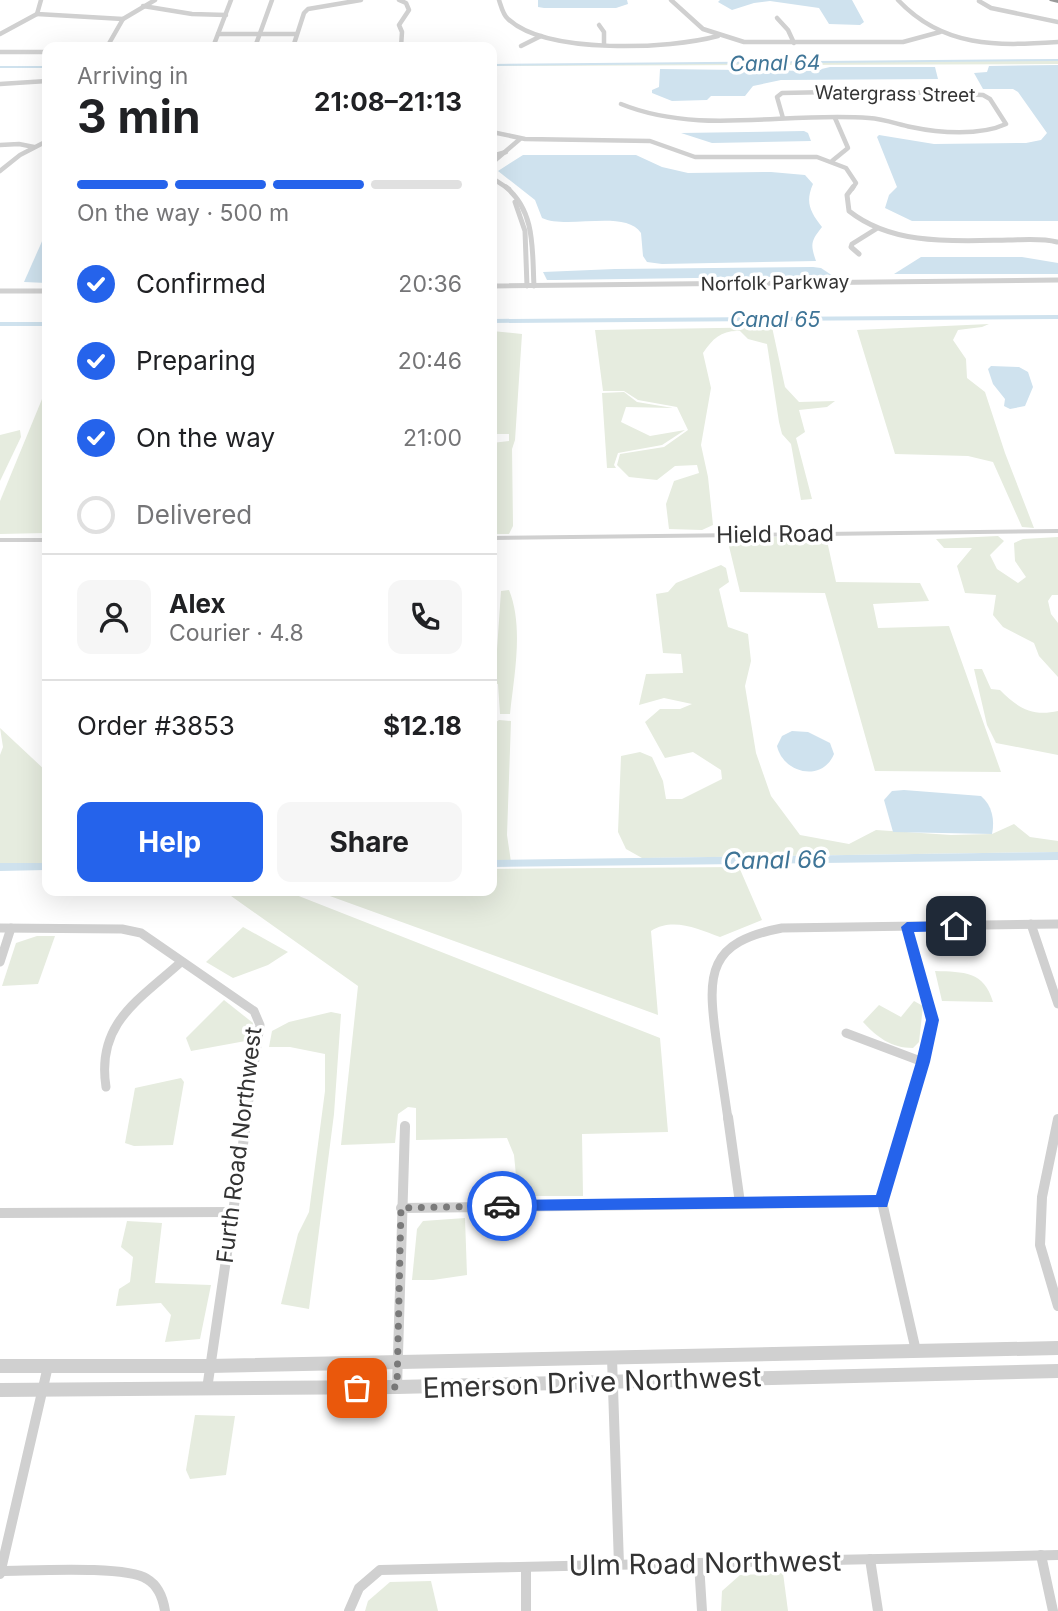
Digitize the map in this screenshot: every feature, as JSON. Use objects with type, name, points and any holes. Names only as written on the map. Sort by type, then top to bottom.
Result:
[{"type":"highway","points":[[1052,0],[1058,1]]},
{"type":"street","points":[[37,14],[41,0]]},
{"type":"street","points":[[110,42],[123,19],[155,0]]},
{"type":"street","points":[[215,42],[231,0]]},
{"type":"street","points":[[254,42],[269,0]]},
{"type":"street","points":[[294,42],[308,9],[361,0]]},
{"type":"street","points":[[399,0],[406,3],[409,10],[399,25],[401,42]]},
{"type":"street","points":[[499,0],[500,12],[508,22],[541,36],[604,45],[696,44],[718,36]]},
{"type":"street","points":[[671,0],[695,26],[718,36],[760,43],[903,43],[940,32]]},
{"type":"street","points":[[898,0],[911,17],[940,32],[992,43],[1058,42]]},
{"type":"street","points":[[979,1],[990,8],[1058,22]]},
{"type":"street","points":[[143,6],[192,15],[226,15]]},
{"type":"street","points":[[0,34],[37,14],[123,19]]},
{"type":"street","points":[[778,18],[788,30],[793,43]]},
{"type":"street","points":[[599,25],[604,32],[604,45]]},
{"type":"street","points":[[219,33],[297,32]]},
{"type":"street","points":[[521,46],[541,36]]},
{"type":"street","points":[[0,52],[42,52]]},
{"type":"street","points":[[0,84],[42,81]]},
{"type":"street","name":"Watergrass Street","points":[[621,104],[639,112],[682,118],[783,118],[869,118],[933,130],[994,129],[1006,124],[990,99],[983,95],[919,92],[782,93],[777,97],[783,118]]},
{"type":"street","points":[[832,161],[848,149],[835,118]]},
{"type":"street","points":[[497,133],[520,139],[640,140],[673,147],[695,157],[804,156],[832,161],[845,167],[855,177],[856,183],[847,195],[849,211],[860,222],[876,229],[912,238],[1057,242]]},
{"type":"street","points":[[497,158],[520,139]]},
{"type":"street","points":[[0,171],[42,143]]},
{"type":"street","points":[[0,145],[19,144],[34,147]]},
{"type":"street","points":[[497,185],[513,199],[523,218],[531,286]]},
{"type":"street","points":[[859,254],[851,247],[852,244],[876,229]]},
{"type":"street","name":"Norfolk Parkway","points":[[497,286],[1058,280]]},
{"type":"street","points":[[0,291],[42,291]]},
{"type":"street","name":"Hield Road","points":[[497,538],[1058,531]]},
{"type":"street","points":[[0,540],[42,540]]},
{"type":"street","points":[[1031,924],[1058,1004]]},
{"type":"street","points":[[740,1203],[710,993],[719,962],[734,945],[755,933],[769,930],[1058,924]]},
{"type":"street","points":[[907,927],[933,1020],[882,1202],[916,1351]]},
{"type":"street","points":[[0,962],[5,928]]},
{"type":"street","name":"Furth Road Northwest","points":[[5,928],[122,929],[141,933],[254,1011],[260,1025],[206,1389]]},
{"type":"street","points":[[106,1087],[101,1070],[103,1050],[109,1032],[181,962]]},
{"type":"street","points":[[846,1033],[923,1062]]},
{"type":"street","points":[[1058,1119],[1042,1197],[1040,1245],[1058,1306]]},
{"type":"street","points":[[397,1387],[405,1126]]},
{"type":"street","points":[[401,1208],[882,1202]]},
{"type":"street","points":[[0,1213],[231,1212]]},
{"type":"street","name":"Emerson Drive Northwest","points":[[0,1366],[210,1366],[1058,1348]]},
{"type":"street","points":[[612,1359],[619,1564]]},
{"type":"street","points":[[48,1366],[0,1572],[132,1572],[149,1577],[164,1595],[164,1611]]},
{"type":"street","name":"Emerson Drive Northwest","points":[[0,1390],[397,1387],[1058,1371]]},
{"type":"street","points":[[1041,1555],[1054,1611]]},
{"type":"street","name":"Ulm Road Northwest","points":[[349,1611],[359,1588],[380,1570],[1058,1555]]},
{"type":"street","points":[[870,1559],[878,1611]]},
{"type":"street","points":[[699,1563],[702,1611]]},
{"type":"street","points":[[526,1567],[526,1611]]},
{"type":"shaded area","points":[[1058,60],[1058,64],[497,65]]},
{"type":"shaded area","points":[[989,324],[958,330],[953,340],[966,359],[967,378],[985,392],[1034,528],[1022,527],[993,462],[968,456],[895,454],[857,330]]},
{"type":"shaded area","points":[[772,327],[785,387],[799,402],[835,401],[827,407],[799,410],[805,432],[796,438],[812,499],[801,500],[791,444],[782,434],[779,422],[767,344],[748,339],[740,331],[728,332],[714,339],[703,353],[711,388],[701,445],[708,477],[713,525],[702,530],[669,529],[666,504],[674,481],[699,473],[697,465],[675,466],[657,480],[629,477],[617,465],[620,454],[664,447],[688,430],[677,407],[638,400],[624,391],[603,391],[595,330]]},
{"type":"shaded area","points":[[497,332],[522,334],[515,440],[512,449],[513,526],[509,534],[497,534],[497,442],[509,441],[509,434],[497,434]]},
{"type":"shaded area","points":[[624,392],[637,402],[673,408],[626,407],[621,422],[650,436],[685,430],[662,445],[618,453],[614,465],[616,468],[607,468],[602,393]]},
{"type":"shaded area","points":[[42,399],[42,533],[0,534],[0,501]]},
{"type":"shaded area","points":[[20,430],[21,437],[0,481],[0,435]]},
{"type":"shaded area","points":[[826,536],[836,582],[920,583],[929,601],[873,604],[878,628],[949,626],[1001,772],[875,771],[825,593],[740,592],[727,538]]},
{"type":"shaded area","points":[[998,536],[1004,541],[990,555],[997,569],[1018,583],[1026,577],[1015,561],[1014,543],[1023,539],[1058,537],[1058,595],[1052,595],[1048,601],[1051,614],[1058,623],[1058,677],[1039,656],[1034,643],[1003,627],[993,615],[996,595],[965,593],[957,566],[972,548],[944,548],[936,539]]},
{"type":"shaded area","points":[[721,565],[726,568],[729,582],[719,589],[728,627],[748,634],[751,661],[745,686],[756,753],[771,796],[800,835],[849,844],[876,830],[951,835],[992,834],[1014,824],[1030,837],[1058,841],[1058,852],[642,858],[626,849],[618,832],[621,756],[640,752],[652,757],[663,781],[666,799],[682,799],[722,779],[721,770],[693,752],[665,758],[645,722],[660,709],[680,709],[692,704],[664,698],[639,705],[646,674],[683,673],[681,654],[663,653],[656,594],[668,592],[676,583]]},
{"type":"shaded area","points":[[509,590],[516,620],[517,651],[510,714],[500,714],[497,684],[501,591]]},
{"type":"shaded area","points":[[974,669],[982,669],[991,689],[1000,690],[1025,709],[1040,713],[1058,711],[1058,755],[996,743],[987,725]]},
{"type":"shaded area","points":[[497,721],[511,721],[507,835],[511,862],[497,862]]},
{"type":"shaded area","points":[[0,728],[42,767],[42,864],[0,864],[0,755],[3,747]]},
{"type":"shaded area","points":[[739,867],[762,920],[720,937],[677,925],[651,931],[658,1015],[330,896],[497,896],[497,869]]},
{"type":"shaded area","points":[[231,896],[299,896],[660,1038],[668,1132],[582,1134],[583,1196],[518,1196],[514,1155],[507,1138],[416,1140],[416,1108],[408,1107],[398,1114],[395,1143],[341,1145],[358,986]]},
{"type":"shaded area","points":[[243,927],[288,952],[268,965],[233,978],[206,962]]},
{"type":"shaded area","points":[[37,936],[55,936],[38,984],[2,986],[16,943]]},
{"type":"shaded area","points":[[935,971],[972,975],[984,984],[993,1002],[942,1001]]},
{"type":"shaded area","points":[[224,1000],[253,1023],[251,1040],[191,1051],[186,1038]]},
{"type":"shaded area","points":[[914,1001],[923,1006],[919,1042],[913,1048],[885,1041],[863,1022],[879,1005],[901,1017]]},
{"type":"shaded area","points":[[331,1012],[341,1014],[334,1114],[309,1309],[281,1304],[298,1234],[309,1212],[325,1091],[325,1054],[290,1047],[269,1047],[272,1031],[289,1022]]},
{"type":"shaded area","points":[[181,1078],[184,1082],[173,1145],[134,1146],[125,1143],[135,1088]]},
{"type":"shaded area","points":[[465,1218],[467,1275],[412,1280],[417,1229],[423,1221]]},
{"type":"shaded area","points":[[127,1221],[162,1223],[155,1283],[211,1285],[200,1339],[165,1342],[171,1315],[161,1303],[116,1306],[119,1289],[130,1282],[133,1257],[121,1247]]},
{"type":"shaded area","points":[[195,1415],[235,1416],[226,1475],[190,1479],[186,1470]]},
{"type":"shaded area","points":[[783,1573],[788,1611],[721,1611],[722,1591],[740,1575]]},
{"type":"shaded area","points":[[431,1581],[438,1611],[365,1611],[368,1601],[390,1582]]},
{"type":"water","points":[[538,0],[627,0],[628,4],[616,8],[544,8],[538,7]]},
{"type":"water","points":[[720,0],[852,0],[864,22],[860,25],[829,24],[819,8],[770,1],[732,10],[718,2]]},
{"type":"water","points":[[1058,65],[1058,221],[912,221],[885,208],[889,195],[897,187],[877,137],[879,135],[934,144],[1026,143],[1041,140],[1047,133],[1018,92],[1013,89],[983,89],[974,73],[987,72],[989,66]]},
{"type":"water","points":[[830,67],[935,67],[938,79],[781,80],[753,86],[745,96],[711,96],[707,100],[672,101],[652,93],[652,90],[659,87],[660,69],[813,71]]},
{"type":"water","points":[[681,133],[808,133],[811,141],[712,143]]},
{"type":"water","points":[[523,155],[636,155],[662,167],[688,173],[771,172],[805,175],[813,184],[809,196],[810,207],[822,227],[813,243],[816,261],[647,262],[643,256],[641,233],[633,226],[622,222],[566,222],[542,218],[535,200],[498,171]]},
{"type":"water","points":[[42,241],[42,283],[24,282]]},
{"type":"water","points":[[921,257],[1022,257],[1058,263],[1058,274],[894,274]]},
{"type":"water","points":[[821,268],[833,276],[547,280],[543,272],[615,269]]},
{"type":"water","points":[[991,366],[1019,367],[1028,372],[1033,387],[1025,406],[1010,409],[1004,406],[1005,399],[993,384],[988,369]]},
{"type":"water","points":[[792,731],[808,732],[830,743],[834,754],[828,763],[821,769],[803,771],[787,763],[777,746],[782,736]]},
{"type":"water","points":[[892,791],[981,796],[992,813],[992,834],[893,832],[884,800]]},
{"type":"waterway","name":"Canal 64","points":[[497,65],[1058,60]]},
{"type":"waterway","name":"Canal 64","points":[[0,67],[42,67]]},
{"type":"waterway","name":"Canal 65","points":[[497,321],[1058,317]]},
{"type":"waterway","name":"Canal 65","points":[[0,324],[42,324]]},
{"type":"waterway","name":"Canal 66","points":[[497,864],[1058,856]]},
{"type":"waterway","name":"Canal 66","points":[[0,867],[42,867]]},
{"type":"way so far","points":[[357,1388],[397,1387],[401,1208],[502,1206]]},
{"type":"route","points":[[502,1206],[882,1202],[933,1020],[907,927],[956,926]]}]
